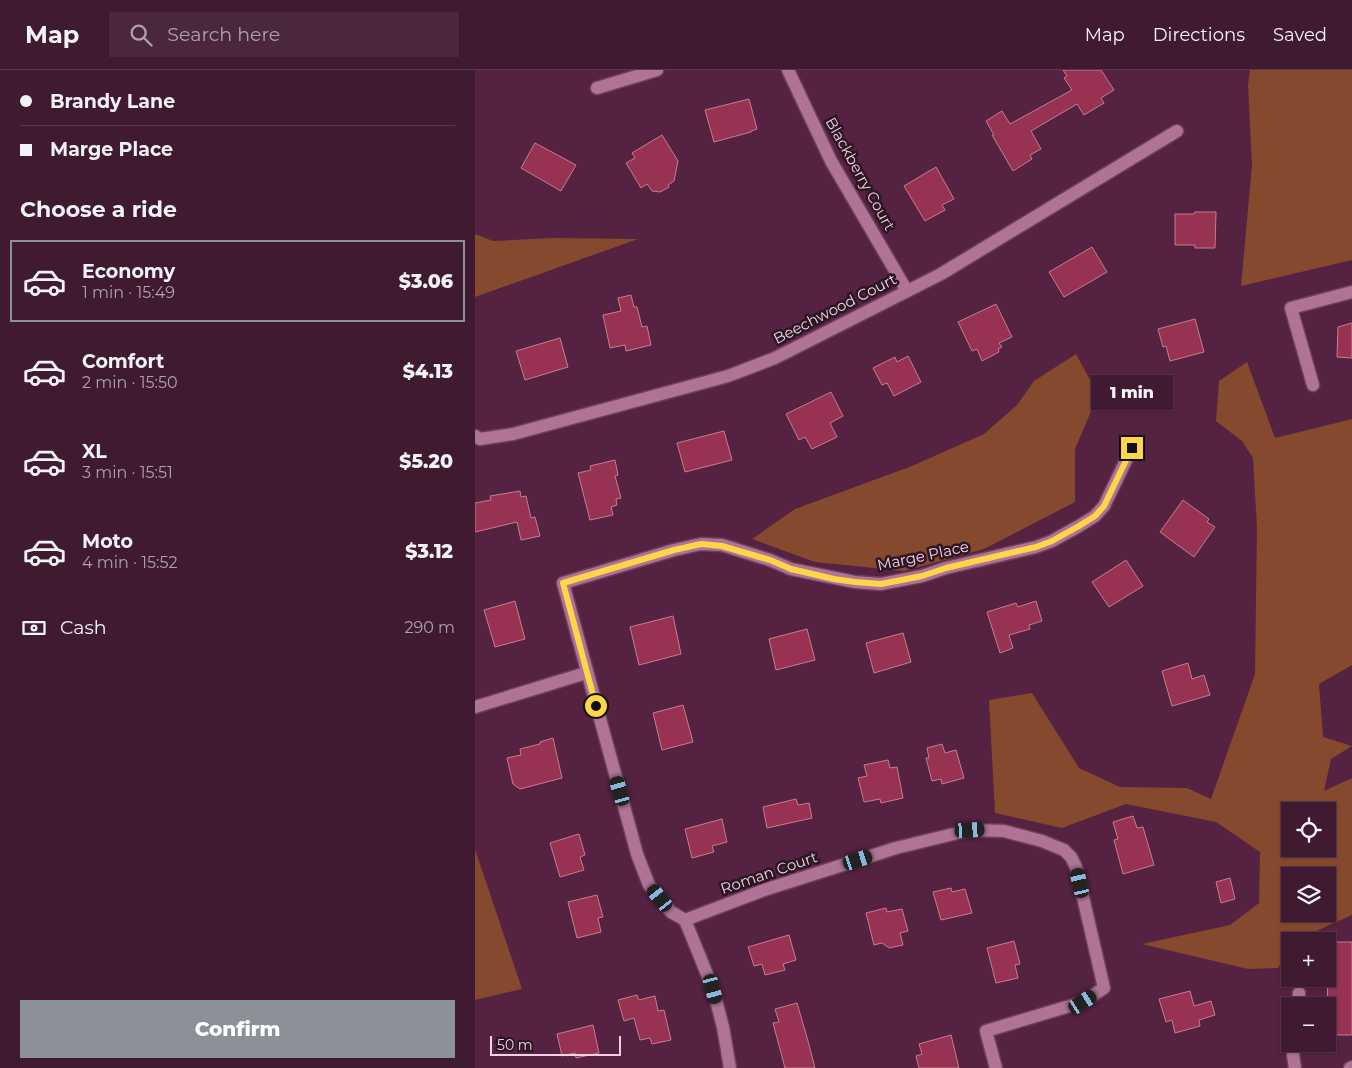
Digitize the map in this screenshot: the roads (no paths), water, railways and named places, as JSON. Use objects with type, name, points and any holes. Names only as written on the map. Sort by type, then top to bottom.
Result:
[{"type":"street","points":[[597,88],[657,70]]},
{"type":"street","name":"Blackberry Court","points":[[788,70],[831,161],[907,291]]},
{"type":"street","name":"Beechwood Court","points":[[475,436],[480,439],[513,434],[728,376],[775,358],[949,269],[1177,131]]},
{"type":"street","points":[[1313,385],[1291,308],[1352,292]]},
{"type":"street","name":"Marge Place","points":[[586,673],[563,583],[674,550],[701,544],[722,546],[770,560],[791,569],[834,579],[881,584],[922,576],[946,568],[1036,547],[1052,541],[1079,526],[1095,516],[1104,506],[1132,448]]},
{"type":"street","points":[[475,707],[586,673],[637,854],[649,885],[671,912],[685,920],[713,989],[723,1027],[728,1068]]},
{"type":"street","name":"Roman Court","points":[[685,920],[764,890],[896,848],[970,830],[1004,830],[1042,841],[1064,850],[1071,857],[1076,867],[1104,988],[1083,1002],[985,1031],[996,1068]]},
{"type":"street","points":[[1299,993],[1299,997]]},
{"type":"street","points":[[1293,1052],[1295,1068]]}]
